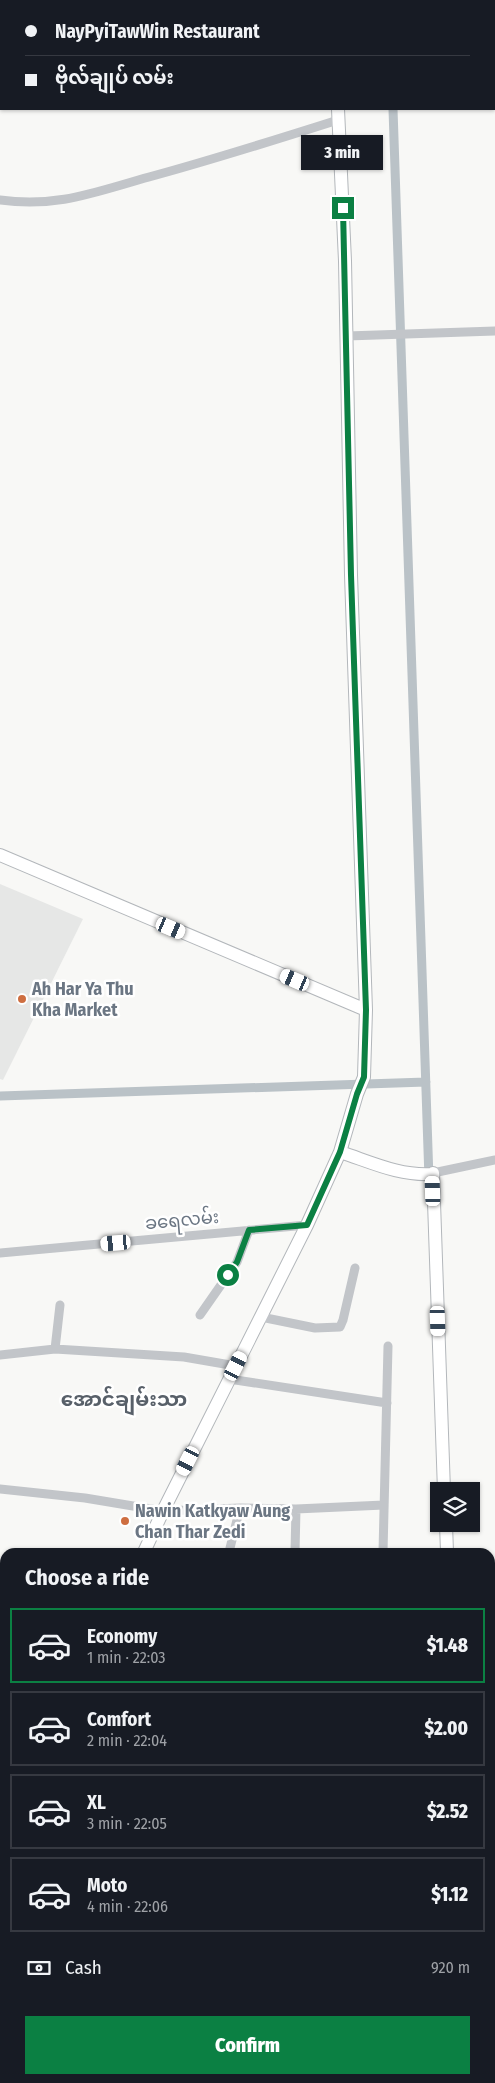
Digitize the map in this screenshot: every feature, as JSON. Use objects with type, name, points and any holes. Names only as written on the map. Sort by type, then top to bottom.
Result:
[{"type":"main road","points":[[146,1548],[307,1225],[340,1152],[364,1077],[366,1010],[352,585],[345,261],[338,114]]},
{"type":"main road","points":[[0,855],[366,1010]]},
{"type":"main road","points":[[340,1152],[395,1171],[430,1174],[444,1482]]},
{"type":"main road","points":[[446,1532],[447,1548]]},
{"type":"street","points":[[0,200],[36,203],[79,197],[213,160],[338,114]]},
{"type":"street","points":[[347,336],[495,331]]},
{"type":"street","points":[[430,1174],[495,1160]]},
{"type":"street","name":"ခရေလမ်း","points":[[0,1253],[307,1225]]},
{"type":"street","points":[[200,1315],[237,1262],[249,1230]]},
{"type":"street","points":[[260,1317],[315,1328],[340,1327],[355,1268]]},
{"type":"street","points":[[55,1349],[60,1305]]},
{"type":"street","points":[[383,1548],[388,1346]]},
{"type":"street","points":[[0,1355],[55,1349],[184,1357],[236,1366]]},
{"type":"street","points":[[229,1379],[387,1403]]},
{"type":"street","points":[[0,1488],[85,1498],[163,1511],[240,1508],[296,1509],[384,1505]]},
{"type":"street","points":[[230,1548],[240,1508]]},
{"type":"street","points":[[296,1509],[296,1548]]},
{"type":"shaded area","name":"Ah Har Ya Thu Kha Market","points":[[0,884],[83,919],[3,1080],[0,1079]]},
{"type":"waterway","points":[[393,110],[429,1179]]},
{"type":"waterway","points":[[0,1096],[426,1082]]},
{"type":"place","name":"Ah Har Ya Thu Kha Market","points":[[22,999]]},
{"type":"place","name":"Nawin Katkyaw Aung Chan Thar Zedi","points":[[125,1521]]},
{"type":"district","name":"အောင်ချမ်းသာ","points":[[124,1399]]},
{"type":"route","points":[[228,1275],[237,1262],[249,1230],[307,1225],[340,1152],[364,1077],[366,1010],[351,575],[343,208]]}]
